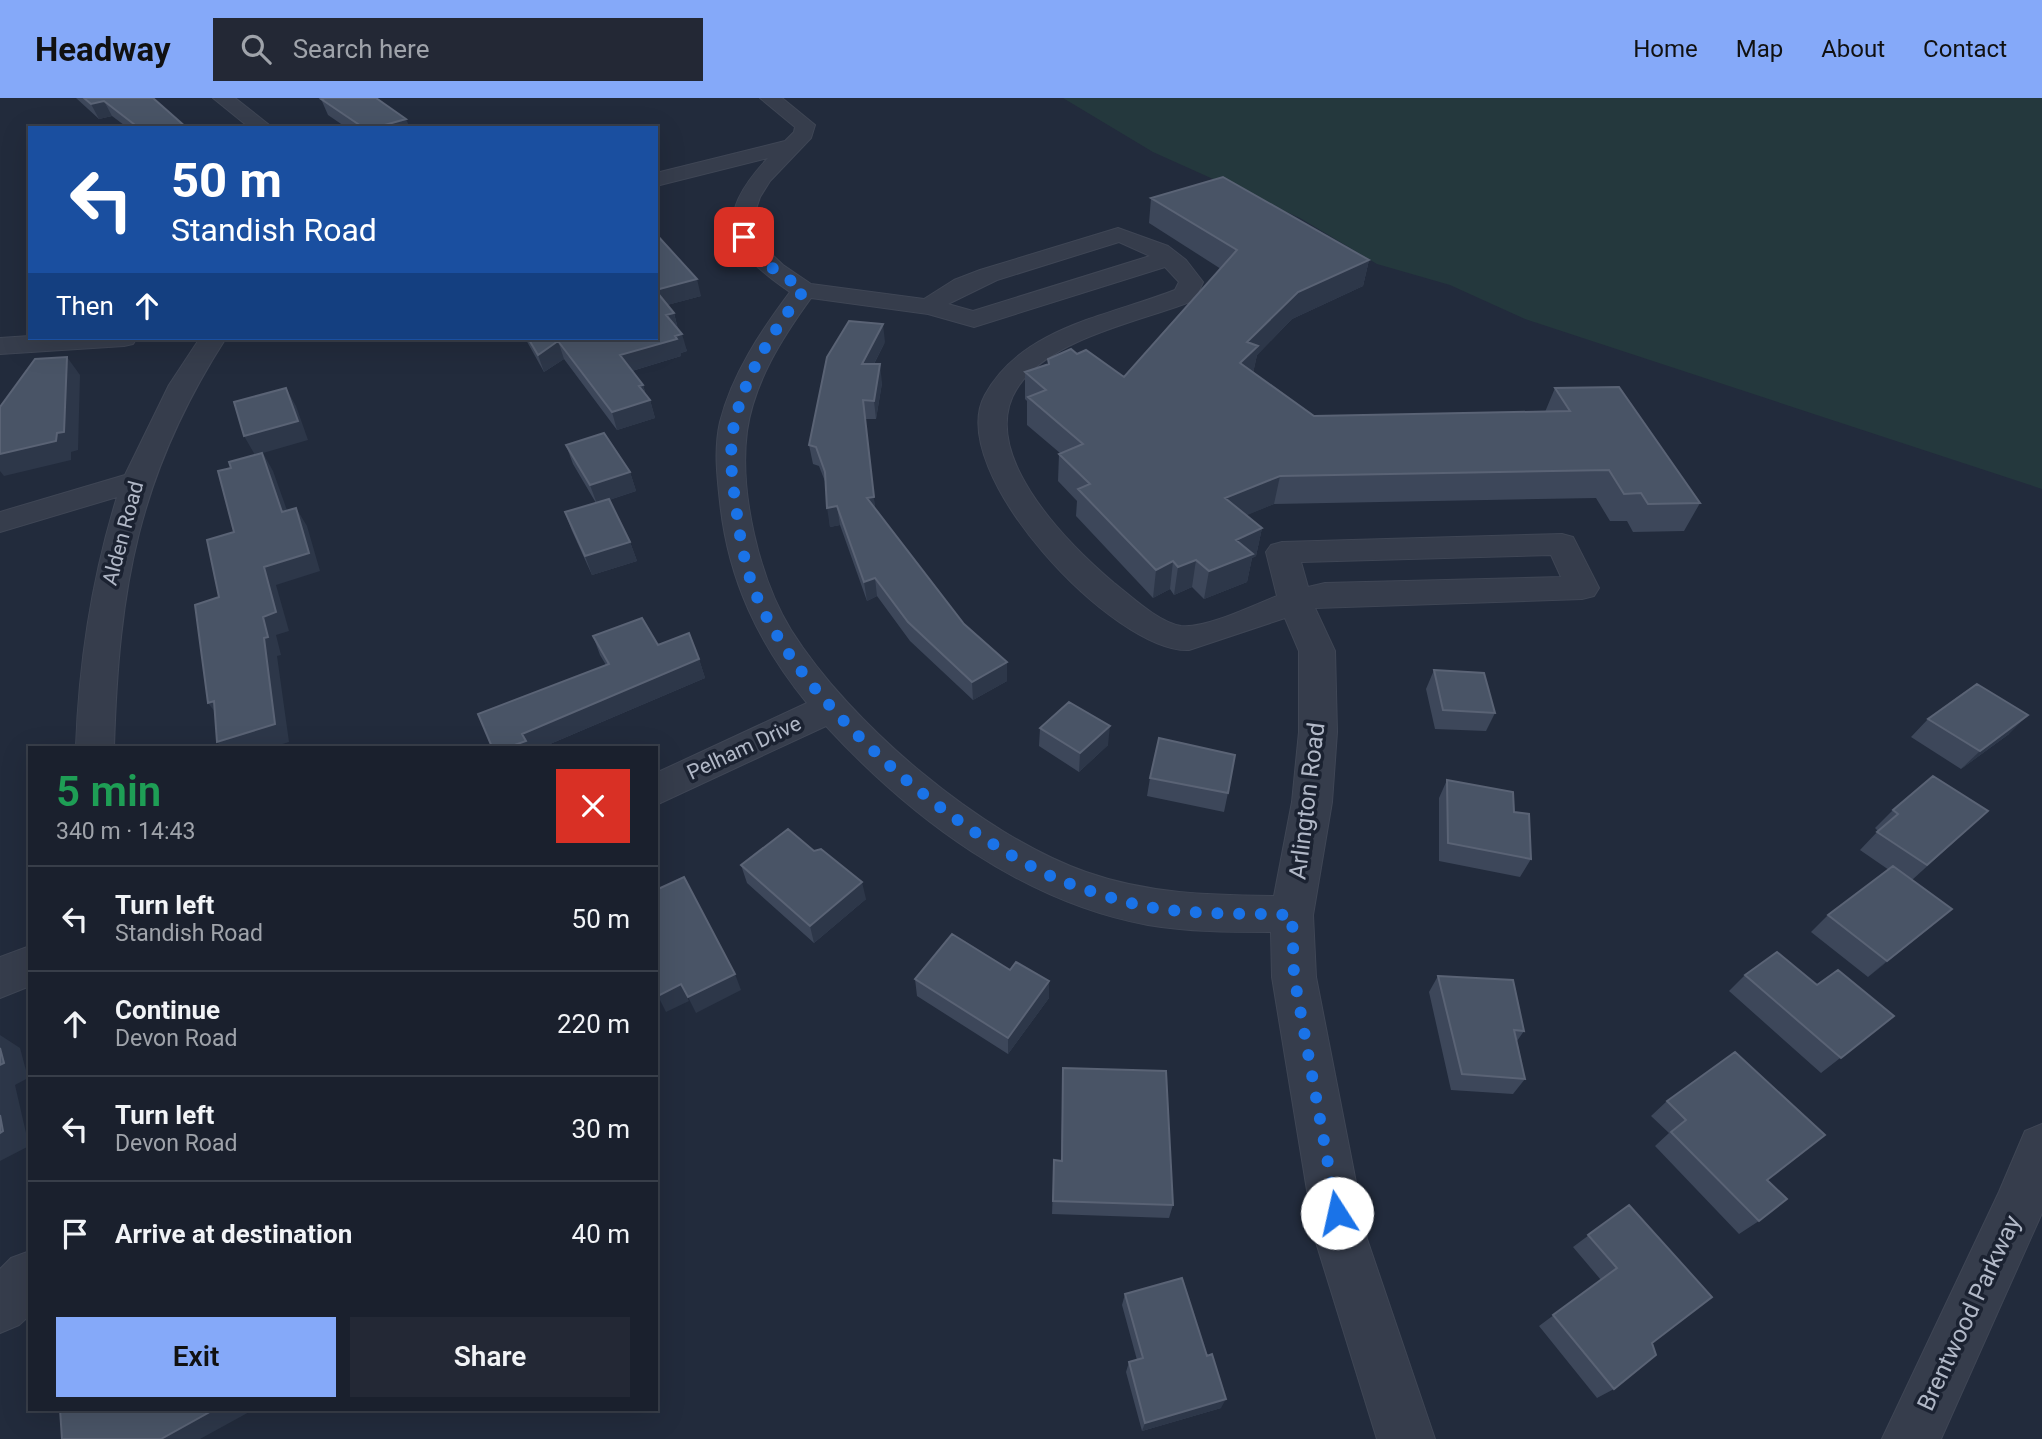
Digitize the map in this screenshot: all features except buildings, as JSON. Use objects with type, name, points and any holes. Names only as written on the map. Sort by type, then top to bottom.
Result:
[{"type":"street","points":[[223,98],[260,126]]},
{"type":"street","points":[[770,98],[805,125],[804,134],[745,199],[741,219],[744,237],[758,258],[804,290],[929,307],[939,295],[966,283],[1118,235],[1135,239],[1180,265],[1191,282],[1186,295],[1059,342],[1018,368],[992,410],[997,443],[1015,496],[1048,538],[1122,607],[1154,629],[1181,638],[1235,624],[1295,601],[1325,594],[1581,588],[1562,544],[1282,552],[1295,601]]},
{"type":"street","points":[[658,179],[792,145]]},
{"type":"street","points":[[804,290],[764,346],[734,422],[731,467],[740,542],[756,594],[789,653],[832,707],[886,764],[970,829],[1053,877],[1149,907],[1292,915]]},
{"type":"street","points":[[0,346],[93,340]]},
{"type":"street","name":"Alden Road","points":[[95,746],[97,669],[108,585],[137,481],[149,448],[190,370],[212,340]]},
{"type":"street","points":[[0,522],[137,481]]},
{"type":"street","name":"Arlington Road","points":[[1295,601],[1317,651],[1318,732],[1312,802],[1292,915],[1294,976],[1342,1239],[1406,1439]]},
{"type":"street","name":"Pelham Drive","points":[[658,788],[832,707]]},
{"type":"street","points":[[0,978],[28,966]]},
{"type":"street","name":"Brentwood Parkway","points":[[1911,1439],[2018,1209],[2042,1148]]},
{"type":"street","points":[[0,1306],[28,1279]]},
{"type":"green space","points":[[1063,98],[2042,98],[2042,489],[1525,319],[1450,285],[1377,264],[1300,218],[1153,152]]},
{"type":"route","points":[[744,237],[758,258],[777,274],[804,290],[764,346],[748,381],[734,422],[731,467],[740,542],[756,594],[789,653],[832,707],[886,764],[970,829],[1053,877],[1149,907],[1292,915],[1294,976],[1337,1213]]}]
